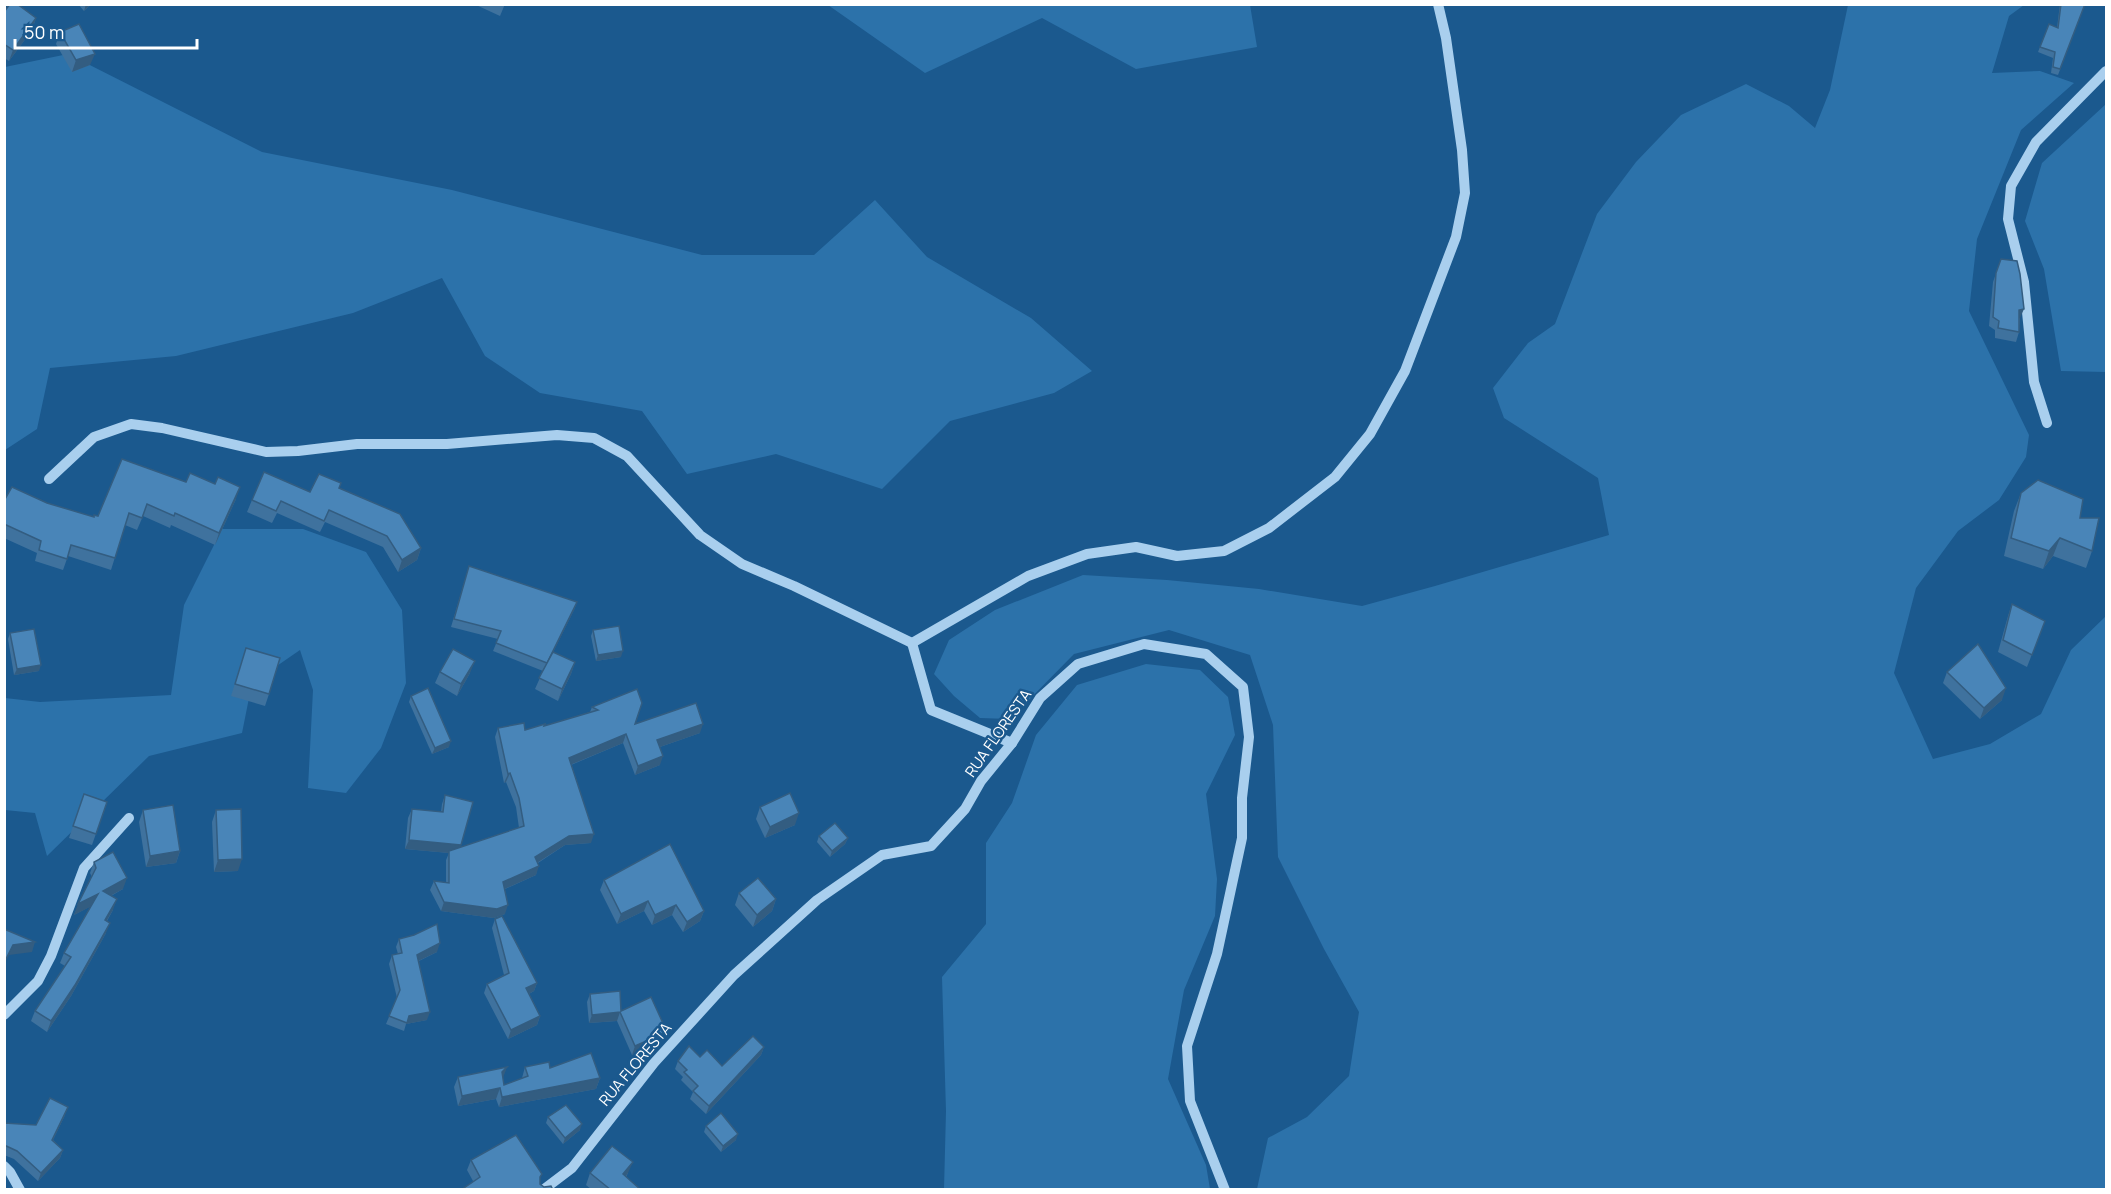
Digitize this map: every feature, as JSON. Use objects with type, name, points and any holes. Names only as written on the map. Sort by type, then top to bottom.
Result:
[{"type":"street","points":[[912,643],[1028,576],[1088,554],[1136,547],[1177,556],[1224,550],[1269,528],[1335,477],[1370,434],[1405,371],[1456,237],[1465,193],[1462,150],[1446,38],[1438,4]]},
{"type":"street","points":[[2047,423],[2034,382],[2024,282],[2008,219],[2011,186],[2036,142],[2106,70]]},
{"type":"street","points":[[49,479],[94,437],[131,424],[162,428],[266,452],[298,451],[357,444],[447,444],[557,435],[594,438],[627,456],[700,535],[742,564],[912,643],[931,710],[1012,743]]},
{"type":"street","name":"RUA FLORESTA","points":[[543,1190],[572,1168],[654,1063],[734,975],[817,900],[882,855],[931,846],[965,809],[981,781],[1012,743],[1040,698],[1078,664],[1144,644],[1206,654],[1243,687],[1249,737],[1242,798],[1242,838],[1217,954],[1187,1046],[1190,1101],[1226,1190]]},
{"type":"street","points":[[4,1015],[38,981],[51,956],[84,868],[129,818]]},
{"type":"street","points":[[4,1166],[20,1190]]},
{"type":"shaded area","points":[[828,5],[1250,5],[1257,47],[1136,69],[1042,18],[925,73]]},
{"type":"shaded area","points":[[1848,5],[2024,5],[2009,16],[1992,73],[2040,71],[2074,83],[2021,130],[1977,239],[1969,311],[2029,435],[2026,457],[1999,500],[1958,531],[1916,588],[1894,673],[1933,759],[1990,744],[2041,714],[2071,650],[2106,616],[2106,1189],[1257,1189],[1268,1138],[1307,1117],[1349,1076],[1359,1012],[1324,949],[1278,857],[1273,725],[1250,655],[1169,630],[1074,654],[1010,719],[980,718],[954,696],[934,674],[949,640],[995,610],[1083,575],[1259,589],[1362,606],[1609,535],[1598,478],[1504,418],[1493,388],[1528,343],[1555,324],[1597,214],[1636,162],[1681,115],[1746,84],[1789,106],[1815,128],[1830,90]]},
{"type":"shaded area","points":[[68,54],[262,152],[452,190],[702,255],[814,255],[875,200],[927,257],[1031,318],[1092,371],[1054,393],[950,421],[882,489],[776,454],[687,474],[642,411],[540,393],[485,356],[442,278],[353,313],[176,356],[50,368],[37,429],[5,450],[5,67]]},
{"type":"shaded area","points":[[2106,104],[2106,372],[2061,371],[2044,269],[2025,221],[2042,163]]},
{"type":"shaded area","points":[[222,529],[303,529],[366,552],[402,610],[406,683],[381,748],[346,793],[308,788],[313,690],[300,650],[252,683],[242,733],[149,756],[47,856],[35,813],[5,810],[5,698],[40,702],[171,695],[184,605]]},
{"type":"shaded area","points":[[1146,664],[1200,670],[1228,697],[1235,735],[1206,794],[1217,879],[1215,916],[1184,990],[1168,1079],[1206,1165],[1210,1189],[944,1189],[946,1111],[942,977],[986,924],[986,843],[1012,803],[1036,735],[1077,685]]},
{"type":"building","points":[[10,4],[17,4],[36,18],[13,50],[4,44],[4,12]]},
{"type":"building","points":[[2061,4],[2085,4],[2060,69],[2053,67],[2055,52],[2040,47],[2049,24],[2058,28]]},
{"type":"building","points":[[79,24],[95,54],[76,60],[60,32]]},
{"type":"building","points":[[2001,259],[2017,261],[2024,309],[2019,310],[2019,332],[1998,328],[1999,321],[1993,317],[1996,273]]},
{"type":"building","points":[[122,459],[186,482],[190,473],[215,484],[218,477],[240,487],[219,533],[175,513],[174,516],[147,504],[142,518],[129,513],[115,558],[71,545],[67,559],[39,550],[41,541],[4,524],[4,501],[12,487],[47,503],[94,517],[94,515],[98,516]]},
{"type":"building","points":[[264,472],[310,492],[319,474],[341,483],[339,488],[400,514],[421,548],[402,560],[387,536],[329,510],[324,521],[281,501],[276,511],[252,500]]},
{"type":"building","points":[[2038,480],[2083,499],[2080,518],[2099,518],[2092,551],[2060,538],[2049,551],[2011,538],[2021,493]]},
{"type":"building","points":[[469,566],[577,602],[547,663],[496,643],[501,631],[454,619]]},
{"type":"building","points":[[2012,604],[2045,621],[2032,655],[2003,640]]},
{"type":"building","points":[[619,626],[623,651],[598,655],[593,630]]},
{"type":"building","points":[[34,629],[41,665],[17,669],[10,633]]},
{"type":"building","points":[[1978,644],[2006,688],[1984,708],[1947,672]]},
{"type":"building","points":[[246,648],[280,658],[269,694],[235,684]]},
{"type":"building","points":[[453,649],[475,661],[461,684],[440,672]]},
{"type":"building","points":[[553,652],[575,662],[562,689],[539,678]]},
{"type":"building","points":[[428,688],[451,741],[435,748],[411,696]]},
{"type":"building","points":[[637,689],[642,703],[635,724],[696,703],[703,724],[657,740],[663,756],[638,766],[626,734],[569,758],[594,834],[569,836],[535,857],[539,866],[503,882],[508,905],[497,909],[444,902],[434,881],[449,883],[449,851],[524,826],[519,798],[510,773],[508,774],[498,728],[524,723],[525,730],[545,724],[544,726],[598,710],[592,707]]},
{"type":"building","points":[[790,793],[799,813],[770,827],[760,807]]},
{"type":"building","points":[[84,794],[107,802],[96,834],[73,826]]},
{"type":"building","points":[[445,795],[473,802],[461,845],[409,840],[412,809],[443,812]]},
{"type":"building","points":[[173,805],[180,851],[150,856],[143,810]]},
{"type":"building","points":[[241,809],[242,859],[218,860],[216,810]]},
{"type":"building","points":[[835,823],[848,838],[832,851],[819,836]]},
{"type":"building","points":[[670,844],[704,911],[687,922],[676,905],[655,915],[648,901],[621,914],[604,880]]},
{"type":"building","points":[[113,852],[127,878],[103,891],[117,899],[105,920],[110,923],[75,985],[51,1021],[35,1011],[71,957],[64,953],[98,894],[78,904],[96,868],[94,862]]},
{"type":"building","points":[[758,878],[776,899],[757,915],[739,893]]},
{"type":"building","points":[[502,916],[537,983],[526,988],[540,1016],[511,1030],[487,984],[509,973],[495,919]]},
{"type":"building","points":[[437,924],[440,943],[417,955],[430,1012],[409,1016],[407,1023],[389,1016],[400,990],[392,955],[402,953],[399,939]]},
{"type":"building","points":[[4,929],[35,942],[13,945],[4,963]]},
{"type":"building","points":[[620,991],[621,1011],[651,997],[667,1032],[635,1046],[620,1012],[592,1015],[590,994]]},
{"type":"building","points":[[753,1036],[764,1047],[709,1106],[693,1091],[698,1086],[684,1072],[687,1070],[678,1061],[689,1046],[700,1057],[707,1050],[722,1066]]},
{"type":"building","points":[[591,1053],[600,1078],[502,1097],[500,1088],[462,1096],[458,1077],[507,1067],[502,1072],[504,1085],[528,1076],[525,1067],[549,1062],[550,1068]]},
{"type":"building","points":[[50,1098],[68,1107],[52,1140],[63,1150],[41,1173],[17,1151],[4,1145],[4,1123],[36,1125]]},
{"type":"building","points":[[566,1105],[582,1124],[565,1138],[548,1117]]},
{"type":"building","points":[[721,1113],[738,1134],[723,1146],[706,1126]]},
{"type":"building","points":[[516,1135],[542,1174],[540,1184],[544,1187],[551,1186],[553,1190],[461,1190],[480,1177],[471,1160]]},
{"type":"building","points":[[612,1146],[633,1162],[623,1174],[641,1190],[611,1190],[590,1173]]}]
